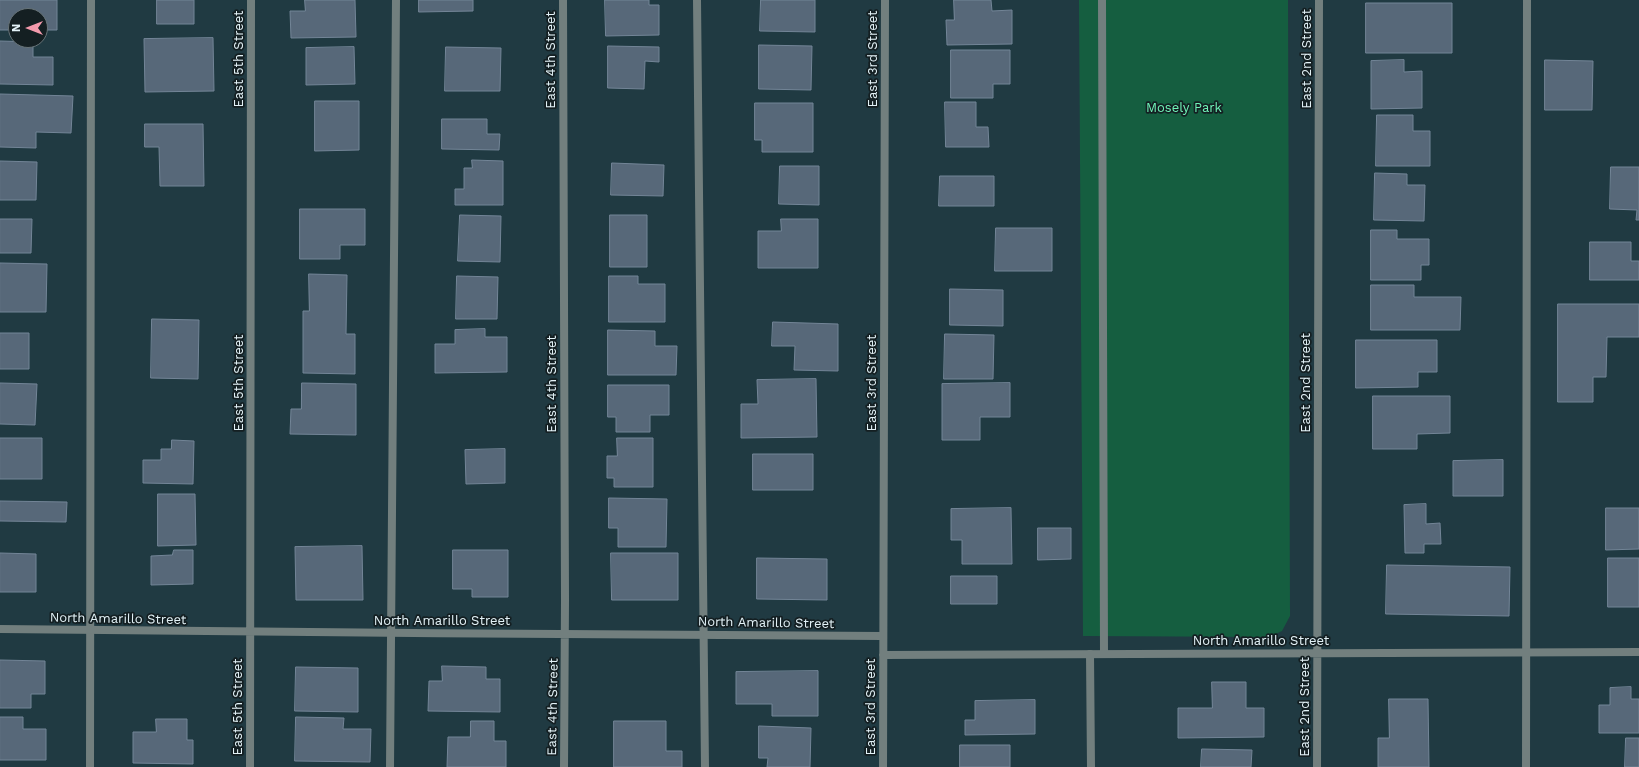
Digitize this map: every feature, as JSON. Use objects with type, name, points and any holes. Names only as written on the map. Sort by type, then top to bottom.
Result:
[{"type":"street","points":[[90,0],[90,767]]},
{"type":"street","name":"East 5th Street","points":[[250,767],[251,0]]},
{"type":"street","points":[[390,767],[396,0]]},
{"type":"street","name":"East 4th Street","points":[[563,0],[564,767]]},
{"type":"street","points":[[696,0],[705,767]]},
{"type":"street","name":"East 3rd Street","points":[[883,767],[885,0]]},
{"type":"street","points":[[1102,0],[1104,654]]},
{"type":"street","name":"East 2nd Street","points":[[1317,767],[1319,0]]},
{"type":"street","points":[[1526,767],[1527,0]]},
{"type":"street","name":"North Amarillo Street","points":[[0,629],[250,634],[565,633],[884,636]]},
{"type":"street","name":"North Amarillo Street","points":[[884,655],[1639,652]]},
{"type":"street","points":[[1090,654],[1090,767]]},
{"type":"green space","name":"Mosely Park","points":[[1079,0],[1288,0],[1290,616],[1282,631],[1269,637],[1083,636]]},
{"type":"building","points":[[0,0],[57,0],[57,30],[48,30],[48,8],[8,8],[8,30],[0,30]]},
{"type":"building","points":[[157,0],[194,0],[194,24],[157,24]]},
{"type":"building","points":[[305,0],[355,0],[356,37],[291,38],[290,11],[305,11]]},
{"type":"building","points":[[419,0],[473,0],[473,11],[419,12]]},
{"type":"building","points":[[605,0],[649,0],[649,5],[659,5],[659,35],[606,36]]},
{"type":"building","points":[[761,0],[815,0],[815,32],[760,31]]},
{"type":"building","points":[[954,0],[991,0],[992,11],[1012,10],[1012,44],[947,45],[946,20],[954,20]]},
{"type":"building","points":[[1366,3],[1452,3],[1452,53],[1366,53]]},
{"type":"building","points":[[213,38],[214,91],[145,92],[144,39]]},
{"type":"building","points":[[0,41],[8,41],[8,48],[33,48],[33,57],[53,57],[53,85],[0,84]]},
{"type":"building","points":[[759,45],[812,46],[811,90],[759,89]]},
{"type":"building","points":[[608,46],[659,47],[659,62],[645,61],[644,89],[608,88]]},
{"type":"building","points":[[354,47],[355,84],[306,85],[306,48]]},
{"type":"building","points":[[446,47],[501,48],[500,91],[445,91]]},
{"type":"building","points":[[951,50],[1010,50],[1010,84],[993,84],[993,98],[951,98]]},
{"type":"building","points":[[1404,60],[1404,72],[1422,71],[1422,108],[1371,109],[1371,61]]},
{"type":"building","points":[[1545,60],[1593,61],[1592,110],[1545,110]]},
{"type":"building","points":[[0,94],[73,96],[71,133],[36,132],[36,148],[0,147]]},
{"type":"building","points":[[315,101],[359,101],[359,150],[315,151]]},
{"type":"building","points":[[945,102],[976,102],[976,127],[988,127],[989,147],[946,147]]},
{"type":"building","points":[[755,103],[813,103],[813,152],[762,152],[762,140],[755,140]]},
{"type":"building","points":[[1377,115],[1413,115],[1413,131],[1430,131],[1430,166],[1376,166]]},
{"type":"building","points":[[442,119],[487,119],[487,134],[500,134],[499,150],[442,149]]},
{"type":"building","points":[[145,124],[203,124],[204,186],[160,186],[159,147],[145,147]]},
{"type":"building","points":[[472,160],[503,161],[503,205],[455,205],[455,189],[464,189],[464,168],[472,168]]},
{"type":"building","points":[[0,161],[37,162],[36,200],[0,200]]},
{"type":"building","points":[[612,163],[664,165],[663,196],[611,195]]},
{"type":"building","points":[[780,166],[819,166],[819,205],[779,204]]},
{"type":"building","points":[[1611,167],[1639,167],[1639,220],[1636,220],[1637,210],[1610,209]]},
{"type":"building","points":[[1375,173],[1407,174],[1407,185],[1425,185],[1424,221],[1374,220]]},
{"type":"building","points":[[940,176],[994,176],[994,206],[939,206]]},
{"type":"building","points":[[300,209],[365,209],[365,245],[340,245],[340,259],[300,259]]},
{"type":"building","points":[[460,215],[501,216],[500,262],[458,261]]},
{"type":"building","points":[[610,215],[647,215],[647,267],[610,267]]},
{"type":"building","points":[[0,219],[32,219],[31,253],[0,253]]},
{"type":"building","points":[[781,219],[818,219],[818,268],[758,268],[758,231],[781,231]]},
{"type":"building","points":[[996,228],[1052,228],[1052,271],[995,271]]},
{"type":"building","points":[[1371,230],[1397,230],[1397,239],[1429,239],[1429,265],[1421,265],[1421,280],[1371,280]]},
{"type":"building","points":[[1590,242],[1631,242],[1631,261],[1639,261],[1639,280],[1590,280]]},
{"type":"building","points":[[0,263],[47,264],[46,312],[0,312]]},
{"type":"building","points":[[309,274],[347,275],[346,334],[355,334],[355,374],[303,373],[303,311],[309,311]]},
{"type":"building","points":[[457,276],[498,277],[497,319],[456,319]]},
{"type":"building","points":[[609,276],[638,276],[638,284],[665,284],[665,322],[609,322]]},
{"type":"building","points":[[1371,285],[1414,285],[1414,297],[1461,297],[1460,330],[1371,330]]},
{"type":"building","points":[[950,289],[1003,290],[1003,326],[950,325]]},
{"type":"building","points":[[1558,304],[1639,304],[1639,337],[1607,337],[1606,377],[1593,377],[1593,402],[1558,402]]},
{"type":"building","points":[[152,319],[199,320],[198,379],[151,378]]},
{"type":"building","points":[[773,322],[838,324],[838,371],[794,370],[795,346],[772,346]]},
{"type":"building","points":[[485,329],[485,337],[507,337],[507,372],[435,373],[435,344],[455,344],[455,330]]},
{"type":"building","points":[[608,330],[655,331],[655,346],[677,346],[676,375],[608,375]]},
{"type":"building","points":[[0,333],[29,333],[29,369],[0,369]]},
{"type":"building","points":[[945,334],[994,335],[993,379],[944,379]]},
{"type":"building","points":[[1356,340],[1437,340],[1437,372],[1418,372],[1418,387],[1356,388]]},
{"type":"building","points":[[816,379],[817,437],[741,438],[741,404],[758,404],[757,380]]},
{"type":"building","points":[[0,383],[37,384],[35,425],[0,424]]},
{"type":"building","points":[[302,383],[356,384],[356,435],[290,434],[291,409],[301,409]]},
{"type":"building","points":[[1010,383],[1010,417],[980,417],[980,440],[942,440],[942,384]]},
{"type":"building","points":[[608,385],[669,385],[669,415],[650,415],[650,432],[616,432],[616,417],[608,417]]},
{"type":"building","points":[[1373,396],[1450,396],[1450,433],[1417,434],[1417,449],[1373,449]]},
{"type":"building","points":[[0,438],[42,438],[42,479],[0,479]]},
{"type":"building","points":[[617,438],[653,438],[653,487],[614,487],[614,478],[607,478],[607,456],[617,456]]},
{"type":"building","points":[[172,440],[194,441],[193,484],[143,483],[143,460],[161,460],[161,449],[171,449]]},
{"type":"building","points":[[505,449],[505,483],[466,484],[465,450]]},
{"type":"building","points":[[753,454],[813,454],[813,490],[753,490]]},
{"type":"building","points":[[1503,460],[1503,496],[1453,496],[1453,461]]},
{"type":"building","points":[[158,494],[195,494],[196,545],[158,546]]},
{"type":"building","points":[[609,498],[667,499],[666,547],[618,547],[618,528],[609,528]]},
{"type":"building","points":[[0,501],[67,502],[66,522],[0,521]]},
{"type":"building","points":[[1426,504],[1426,524],[1440,523],[1441,544],[1424,544],[1424,553],[1405,553],[1404,505]]},
{"type":"building","points":[[1011,508],[1012,564],[962,564],[962,540],[951,540],[951,509]]},
{"type":"building","points":[[1606,508],[1639,508],[1639,549],[1606,550]]},
{"type":"building","points":[[1038,528],[1071,528],[1071,559],[1038,560]]},
{"type":"building","points":[[362,546],[363,600],[296,600],[295,547]]},
{"type":"building","points":[[174,550],[193,550],[193,584],[151,585],[151,556],[172,555]]},
{"type":"building","points":[[453,550],[508,550],[508,597],[472,597],[472,589],[453,589]]},
{"type":"building","points":[[0,553],[36,554],[36,592],[0,592]]},
{"type":"building","points":[[611,553],[678,553],[678,600],[612,600]]},
{"type":"building","points":[[757,558],[827,559],[827,600],[757,599]]},
{"type":"building","points":[[1608,558],[1639,558],[1639,607],[1608,607]]},
{"type":"building","points":[[1387,565],[1510,567],[1509,616],[1386,614]]},
{"type":"building","points":[[951,576],[997,576],[997,604],[951,604]]},
{"type":"building","points":[[0,660],[45,661],[45,694],[31,694],[31,708],[0,708]]},
{"type":"building","points":[[442,666],[486,667],[486,679],[500,679],[500,712],[428,711],[429,681],[442,681]]},
{"type":"building","points":[[296,667],[358,668],[358,712],[295,711]]},
{"type":"building","points":[[818,671],[818,716],[772,716],[772,704],[736,704],[736,672]]},
{"type":"building","points":[[1212,682],[1246,682],[1246,708],[1264,708],[1264,737],[1178,738],[1178,708],[1212,708]]},
{"type":"building","points":[[1631,687],[1631,699],[1639,699],[1639,733],[1599,733],[1599,705],[1610,705],[1610,688]]},
{"type":"building","points":[[1389,699],[1428,699],[1429,767],[1378,767],[1378,738],[1389,738]]},
{"type":"building","points":[[1035,700],[1035,734],[965,735],[965,720],[975,720],[975,701]]},
{"type":"building","points":[[0,717],[23,717],[23,729],[46,729],[46,760],[0,760]]},
{"type":"building","points":[[296,717],[344,718],[343,729],[371,729],[370,762],[295,761]]},
{"type":"building","points":[[156,719],[187,719],[187,740],[193,740],[193,764],[133,763],[133,732],[156,732]]},
{"type":"building","points":[[471,721],[494,721],[494,741],[506,741],[506,767],[447,767],[448,737],[470,737]]},
{"type":"building","points":[[614,721],[666,721],[666,751],[682,751],[682,767],[614,767]]},
{"type":"building","points":[[759,726],[811,728],[810,767],[767,767],[768,758],[759,758]]},
{"type":"building","points":[[1626,738],[1639,738],[1639,767],[1625,767]]},
{"type":"building","points":[[960,745],[1010,745],[1010,767],[960,767]]},
{"type":"building","points":[[1202,749],[1252,750],[1251,767],[1201,767]]}]
